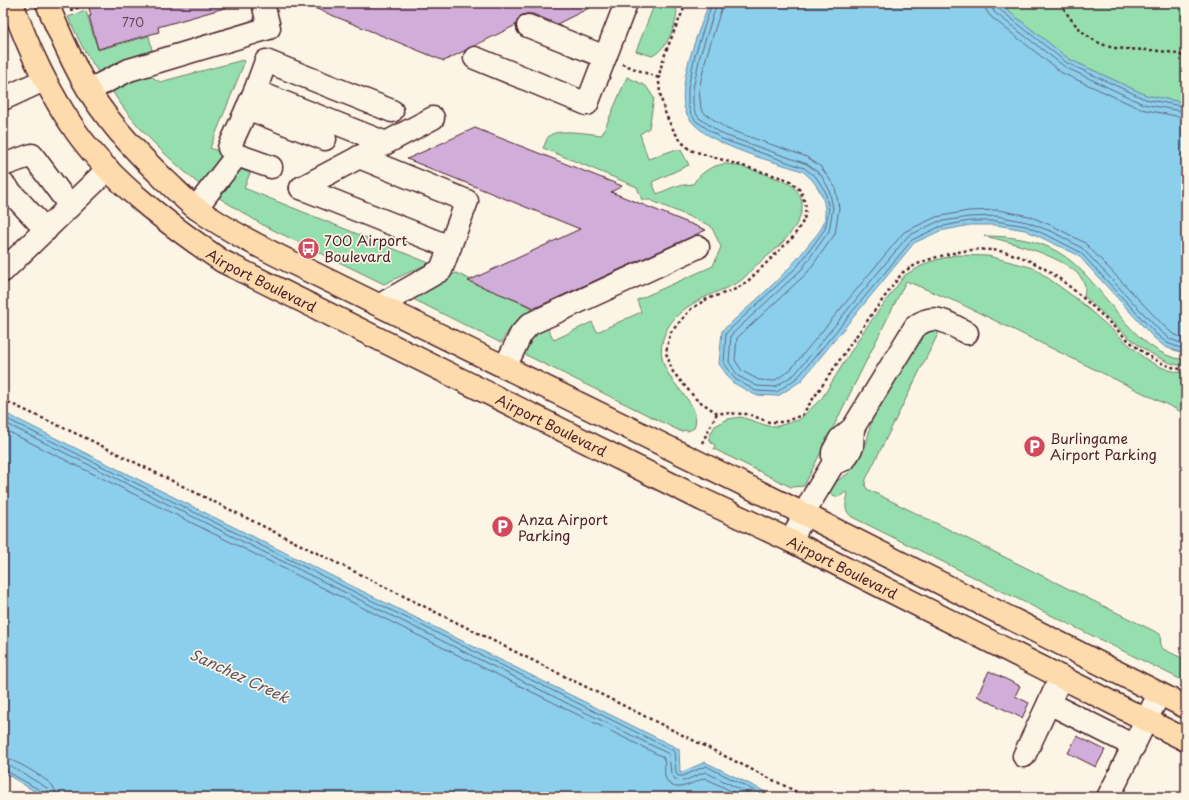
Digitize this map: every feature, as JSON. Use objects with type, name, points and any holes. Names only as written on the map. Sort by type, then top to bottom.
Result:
[{"type":"main road","name":"Airport Boulevard","points":[[12,3],[44,80],[76,131],[108,168],[178,230],[222,261],[703,500],[791,541],[1186,740]]},
{"type":"main road","name":"Airport Boulevard","points":[[55,7],[61,39],[89,90],[127,141],[196,208],[266,250],[804,514],[1186,707]]},
{"type":"main road","points":[[178,230],[196,208]]},
{"type":"main road","points":[[490,394],[505,367]]},
{"type":"main road","points":[[703,500],[719,472]]},
{"type":"main road","points":[[942,618],[957,592]]},
{"type":"main road","points":[[1061,678],[1074,651]]},
{"type":"lane","points":[[89,90],[129,70],[269,28],[263,3]]},
{"type":"lane","points":[[475,58],[588,104],[626,3]]},
{"type":"lane","points":[[528,26],[605,57]]},
{"type":"lane","points":[[249,34],[266,61],[392,111]]},
{"type":"lane","points":[[266,61],[229,148],[237,155],[271,167]]},
{"type":"lane","points":[[3,99],[44,80]]},
{"type":"lane","points":[[251,99],[325,138]]},
{"type":"lane","points":[[251,99],[386,143]]},
{"type":"lane","points":[[433,118],[301,188],[450,246]]},
{"type":"lane","points":[[3,165],[32,155],[70,206]]},
{"type":"lane","points":[[196,208],[237,155]]},
{"type":"lane","points":[[359,157],[468,201],[441,270],[380,305]]},
{"type":"lane","points":[[3,271],[108,168]]},
{"type":"lane","points":[[3,184],[46,230]]},
{"type":"lane","points":[[505,367],[521,334],[530,324],[698,247]]},
{"type":"lane","points":[[791,541],[804,514],[833,464],[845,459],[852,447],[853,428],[915,327],[922,321],[936,318],[967,333]]},
{"type":"lane","points":[[1024,756],[1061,678]]},
{"type":"lane","points":[[1108,797],[1159,694]]},
{"type":"lane","points":[[1049,703],[1134,746]]},
{"type":"path","points":[[686,3],[664,60],[659,78],[662,99],[667,116],[680,141],[690,150],[789,180],[801,191],[806,207],[804,220],[793,237],[748,281],[736,289],[707,299],[691,309],[670,333],[666,353],[673,372],[696,399],[717,413],[748,414],[769,422],[784,422],[802,416],[815,399],[854,339],[902,274],[912,266],[925,261],[971,249],[1005,252],[1037,263],[1060,278],[1078,293],[1144,354],[1173,368],[1186,370]]},
{"type":"path","points":[[1061,3],[1073,22],[1090,37],[1100,43],[1115,48],[1156,49],[1186,57]]},
{"type":"path","points":[[55,7],[88,4]]},
{"type":"path","points":[[631,67],[659,78]]},
{"type":"path","points":[[3,400],[90,440],[807,797]]},
{"type":"path","points":[[702,445],[717,413]]},
{"type":"green space","points":[[640,3],[676,3],[677,10],[672,33],[663,47],[652,56],[636,51],[653,8]]},
{"type":"green space","points":[[998,3],[1186,3],[1186,103],[1146,95],[1069,59]]},
{"type":"green space","points":[[86,11],[98,50],[149,36],[152,50],[141,56],[98,72],[83,48],[68,17]]},
{"type":"green space","points":[[243,60],[245,61],[210,148],[224,153],[200,185],[150,139],[128,114],[109,86],[146,73],[160,82]]},
{"type":"green space","points":[[627,77],[646,86],[654,98],[649,128],[640,134],[648,159],[674,150],[681,150],[689,165],[652,182],[657,194],[676,186],[693,184],[699,176],[707,170],[716,166],[730,164],[769,175],[786,182],[796,189],[802,201],[802,208],[795,226],[783,242],[740,281],[692,304],[675,318],[668,328],[663,339],[661,353],[664,366],[693,408],[696,418],[694,428],[688,431],[683,430],[682,432],[518,351],[526,337],[547,327],[554,340],[592,322],[597,332],[641,312],[637,300],[713,266],[721,247],[711,226],[650,200],[642,200],[637,187],[543,148],[549,136],[559,132],[602,135]]},
{"type":"green space","points":[[235,167],[250,173],[244,188],[429,263],[384,284],[263,225],[216,196]]},
{"type":"green space","points":[[984,236],[1032,241],[1058,252],[1090,279],[1118,314],[1149,345],[1166,355],[1186,360],[1186,366],[1172,363],[1158,357],[1131,339],[1084,296],[1085,286],[1083,281],[1077,273],[1066,265],[1023,246]]},
{"type":"green space","points":[[955,255],[988,256],[1034,268],[1077,299],[1143,357],[1163,368],[1186,373],[1186,414],[959,303],[906,281],[804,486],[791,487],[714,449],[715,445],[710,442],[709,437],[715,426],[728,419],[741,417],[768,426],[778,426],[799,420],[822,398],[863,332],[905,275],[929,262]]},
{"type":"green space","points":[[456,273],[534,309],[515,323],[507,332],[501,343],[407,296]]},
{"type":"green space","points":[[928,329],[937,330],[939,332],[866,479],[865,485],[867,489],[1160,634],[1161,648],[1186,660],[1186,682],[852,517],[846,510],[848,495],[846,492],[839,497],[826,493],[834,483],[849,473],[858,461],[867,442],[872,417],[919,337]]},
{"type":"water","points":[[709,3],[998,3],[1069,59],[1146,95],[1186,103],[1186,354],[1165,347],[1153,337],[1078,255],[1025,230],[996,225],[970,225],[940,231],[914,243],[801,381],[778,396],[755,395],[732,382],[719,364],[722,331],[790,268],[818,234],[822,227],[825,211],[822,196],[818,188],[802,171],[753,155],[716,140],[701,130],[690,119],[684,106],[684,82],[695,40]]},
{"type":"water","name":"Sanchez Creek","points":[[3,412],[679,749],[680,773],[705,762],[776,797],[44,797],[3,772]]},
{"type":"building","points":[[88,3],[227,3],[228,7],[158,27],[159,32],[98,49],[89,16],[91,16]]},
{"type":"building","points":[[302,3],[599,3],[557,24],[533,14],[520,16],[516,25],[444,61]]},
{"type":"building","points":[[475,128],[622,186],[611,192],[706,230],[535,308],[468,281],[580,229],[407,159]]},
{"type":"building","points":[[989,671],[1020,686],[1015,696],[1029,703],[1022,718],[977,696]]},
{"type":"building","points":[[1077,736],[1105,750],[1096,767],[1068,753]]},
{"type":"place","name":"700 Airport Boulevard","points":[[308,248]]},
{"type":"place","name":"Burlingame Airport Parking","points":[[1034,446]]},
{"type":"place","name":"Anza Airport Parking","points":[[503,527]]}]
